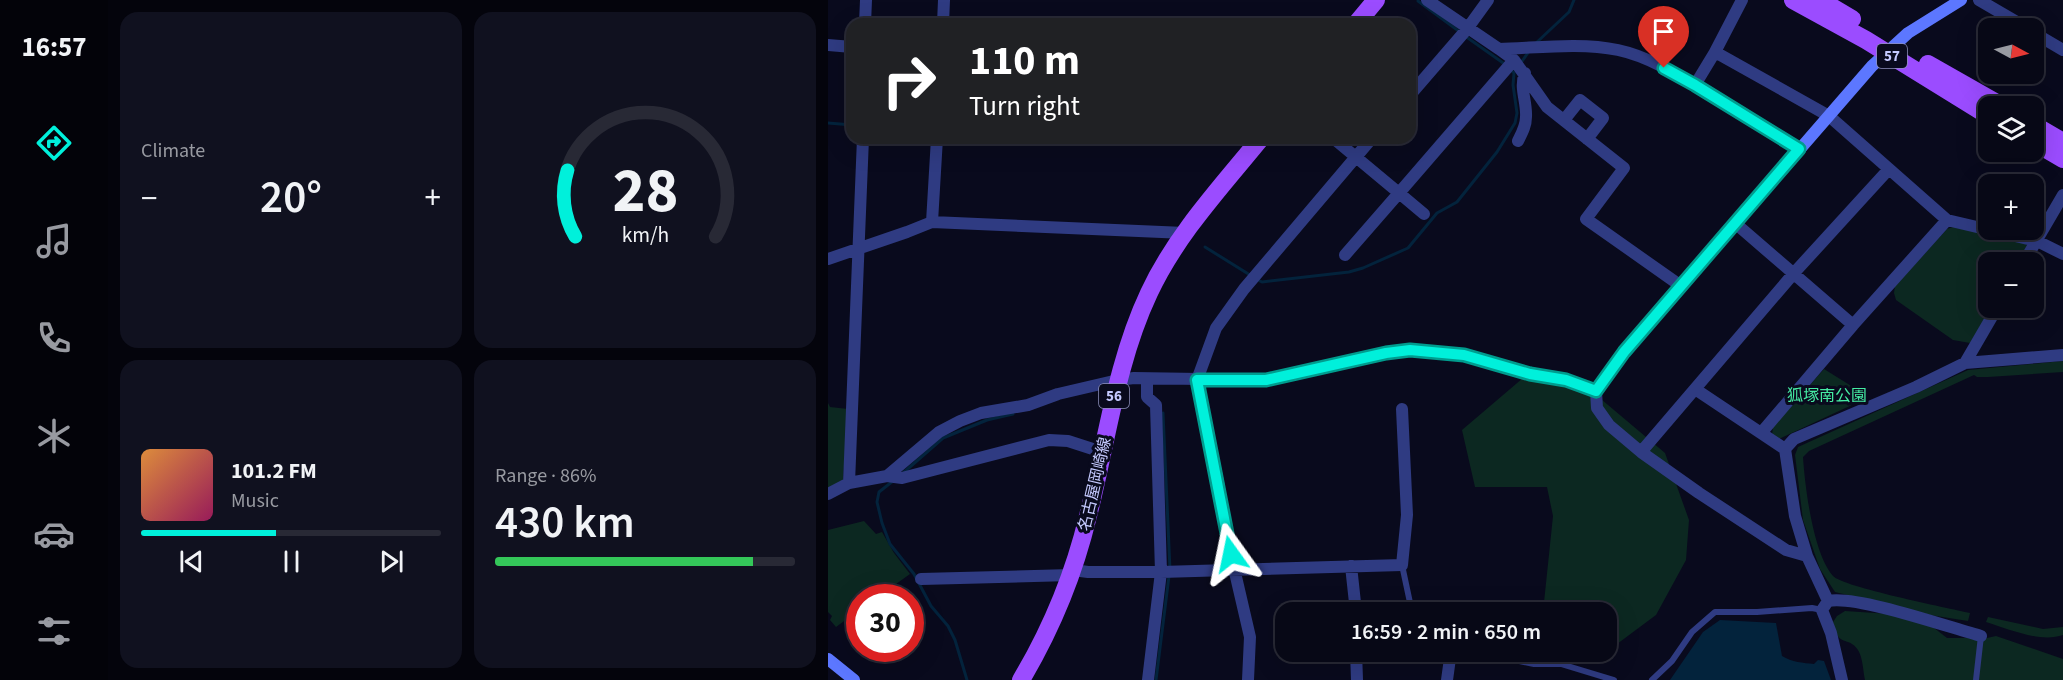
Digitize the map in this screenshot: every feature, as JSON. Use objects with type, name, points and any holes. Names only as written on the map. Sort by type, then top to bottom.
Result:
[{"type":"main road","points":[[1361,18],[1376,0]]},
{"type":"main road","name":"57","points":[[1794,0],[1983,96]]},
{"type":"main road","name":"57","points":[[1820,0],[1978,108]]},
{"type":"main road","points":[[2044,131],[2063,142]]},
{"type":"main road","name":"名古屋岡崎線","points":[[1021,680],[1055,616],[1072,572],[1088,517],[1118,380],[1149,292],[1185,233],[1256,144]]},
{"type":"main road","points":[[2044,148],[2063,159]]},
{"type":"street","points":[[865,18],[866,0]]},
{"type":"street","points":[[943,18],[944,0]]},
{"type":"street","points":[[1427,0],[1514,60],[1547,106],[1624,168],[1586,219],[1681,286]]},
{"type":"street","points":[[1416,88],[1467,29],[1488,0]]},
{"type":"street","points":[[1695,85],[1742,0]]},
{"type":"street","points":[[1807,556],[1786,550],[1641,452],[1609,425],[1596,408],[1596,391],[1624,352],[1799,149],[1891,48],[1908,33],[1961,0]]},
{"type":"street","points":[[1978,0],[2009,18]]},
{"type":"street","points":[[2044,39],[2063,50]]},
{"type":"street","points":[[828,45],[846,46]]},
{"type":"street","points":[[1499,49],[1569,47],[1616,50],[1647,60],[1695,85],[1799,149]]},
{"type":"street","points":[[1715,52],[1829,116],[1947,220],[2037,241],[2063,254]]},
{"type":"street","points":[[1345,255],[1514,60]]},
{"type":"street","points":[[1518,141],[1527,115],[1521,82],[1525,73]]},
{"type":"street","points":[[1564,120],[1580,100],[1603,118],[1587,139]]},
{"type":"street","points":[[849,483],[863,144]]},
{"type":"street","points":[[932,222],[937,144]]},
{"type":"street","points":[[1340,144],[1424,214]]},
{"type":"street","points":[[1248,680],[1250,637],[1197,380],[1216,328],[1244,289],[1367,144]]},
{"type":"street","points":[[1641,452],[1794,273],[1889,169]]},
{"type":"street","points":[[2030,252],[2063,195]]},
{"type":"street","points":[[1762,432],[1947,220]]},
{"type":"street","points":[[828,258],[932,222],[1185,233]]},
{"type":"street","points":[[1735,223],[1853,325]]},
{"type":"street","points":[[1965,363],[1991,318]]},
{"type":"street","points":[[887,476],[939,432],[960,421],[981,413],[1028,405],[1058,394],[1118,380],[1266,380],[1386,353],[1410,350],[1464,355],[1530,374],[1566,380],[1596,391]]},
{"type":"street","points":[[1785,448],[1794,439],[1916,387],[1965,363],[2063,355]]},
{"type":"street","points":[[1148,379],[1147,397],[1156,405],[1161,572],[1148,680]]},
{"type":"street","points":[[1695,389],[1785,448]]},
{"type":"street","points":[[921,579],[1072,572],[1161,572],[1402,565],[1407,515],[1402,409]]},
{"type":"street","points":[[828,494],[849,483],[887,476],[902,478],[1048,440],[1068,441],[1102,452]]},
{"type":"street","points":[[1785,448],[1795,516],[1825,606],[1842,680]]},
{"type":"street","points":[[1351,566],[1355,602]]},
{"type":"street","points":[[1825,606],[1837,599],[1880,607],[1981,636]]},
{"type":"street","points":[[828,659],[854,680]]},
{"type":"street","points":[[1356,662],[1357,680]]},
{"type":"street","points":[[1447,680],[1449,662]]},
{"type":"lane","points":[[1402,565],[1410,602]]},
{"type":"lane","points":[[1652,680],[1672,661],[1692,632],[1715,612],[1757,612],[1825,606]]},
{"type":"lane","points":[[1976,680],[1981,636]]},
{"type":"lane","points":[[1524,662],[1561,664],[1614,680]]},
{"type":"green space","points":[[1953,227],[1978,232],[1978,240],[2015,240],[2027,245],[2023,252],[1978,252],[1978,318],[1985,318],[1970,343],[1953,340],[1896,300],[1894,293],[1895,286],[1947,229]]},
{"type":"green space","points":[[2063,361],[2063,372],[1988,377],[1974,375],[1809,451],[1803,457],[1808,502],[1815,536],[1826,566],[1833,576],[1856,586],[1970,613],[1968,621],[1930,615],[1835,592],[1820,569],[1803,520],[1795,455],[1798,447],[1968,370]]},
{"type":"green space","name":"狐塚南公園","points":[[1824,369],[1869,397],[1781,438],[1772,435],[1773,427]]},
{"type":"green space","points":[[1523,378],[1551,380],[1595,394],[1665,453],[1689,520],[1686,560],[1656,615],[1617,644],[1617,602],[1544,602],[1553,516],[1547,487],[1475,487],[1462,430]]},
{"type":"green space","points":[[828,403],[830,407],[848,409],[843,480],[828,488]]},
{"type":"green space","points":[[864,521],[876,534],[882,532],[910,574],[896,584],[846,584],[846,620],[836,627],[830,620],[832,616],[828,612],[828,530]]},
{"type":"green space","points":[[1845,611],[1890,614],[1929,624],[1947,638],[1996,636],[2063,659],[2063,680],[1865,680],[1860,653],[1851,643],[1840,639],[1835,630],[1833,622]]},
{"type":"green space","points":[[1988,617],[2043,629],[2063,627],[2063,635],[2044,637],[2024,634],[1986,622]]},
{"type":"water","points":[[1720,620],[1776,623],[1782,656],[1794,661],[1814,664],[1818,660],[1824,661],[1831,680],[1670,680],[1703,632]]},
{"type":"waterway","points":[[1536,43],[1569,12],[1574,0]]},
{"type":"waterway","points":[[1418,1],[1460,32]]},
{"type":"waterway","points":[[1465,36],[1506,65]]},
{"type":"waterway","points":[[1520,64],[1530,50]]},
{"type":"waterway","points":[[1256,279],[1262,282],[1349,272],[1408,248],[1437,213],[1457,202],[1497,152],[1515,123],[1517,113],[1513,85],[1514,73],[1511,70]]},
{"type":"waterway","points":[[828,123],[846,124]]},
{"type":"waterway","points":[[1205,247],[1250,275]]},
{"type":"waterway","points":[[1163,413],[1170,570]]},
{"type":"waterway","points":[[903,473],[943,438],[987,420],[1013,414]]},
{"type":"waterway","points":[[893,481],[879,492],[877,502],[882,523],[890,544],[914,574],[931,606],[948,626],[955,640],[967,680]]},
{"type":"waterway","points":[[1156,680],[1169,576]]},
{"type":"route","points":[[1231,554],[1197,380],[1266,380],[1386,353],[1410,350],[1464,355],[1530,374],[1566,380],[1596,391],[1624,352],[1799,149],[1664,68]]}]
